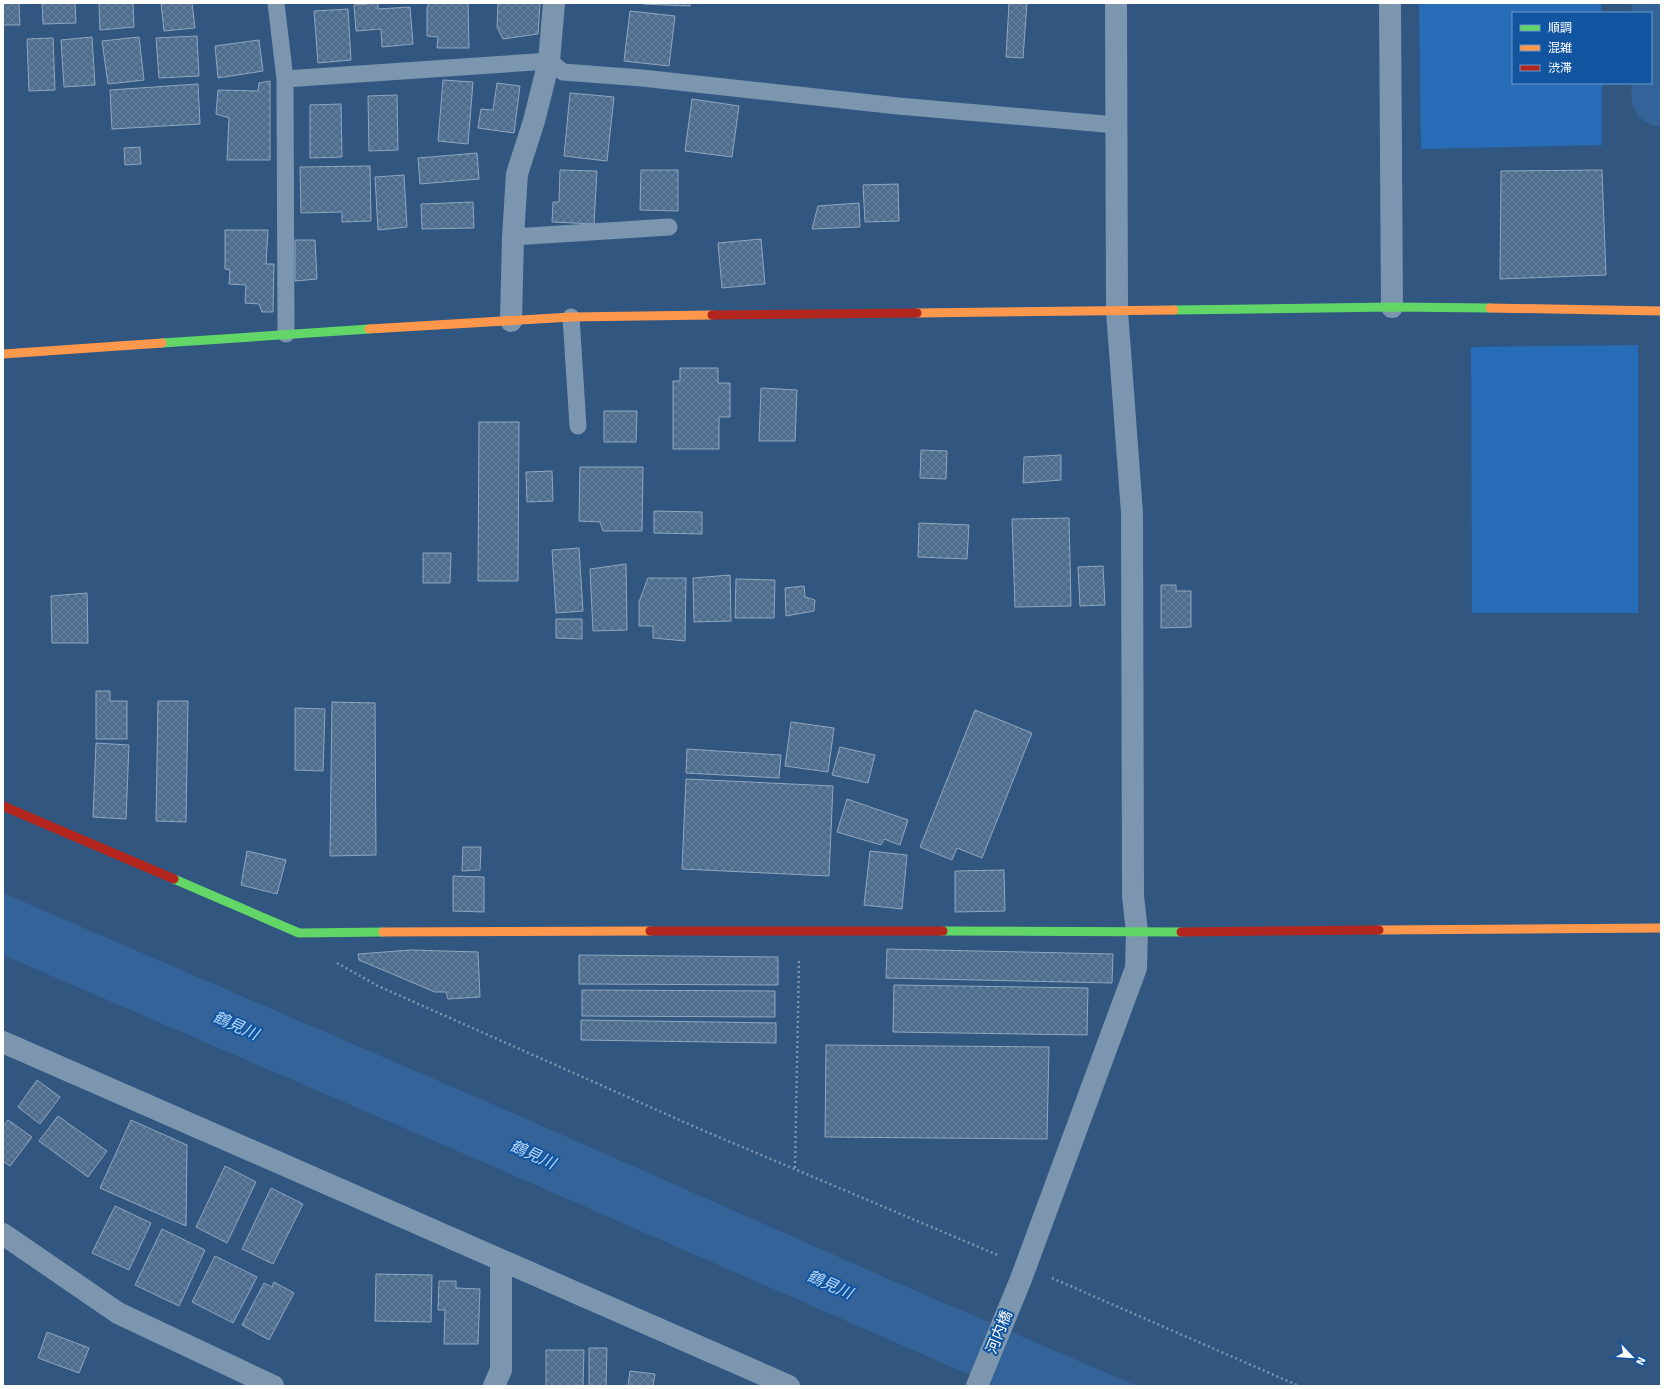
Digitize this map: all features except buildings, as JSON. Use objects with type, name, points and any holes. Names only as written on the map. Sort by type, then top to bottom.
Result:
[{"type":"street","points":[[511,321],[513,236],[517,174],[534,121],[550,61],[554,3]]},
{"type":"street","name":"河内橋","points":[[977,1386],[1023,1273],[1136,968],[1137,932],[1133,896],[1132,513],[1118,311],[1116,3]]},
{"type":"street","points":[[1390,3],[1392,307]]},
{"type":"street","points":[[3,354],[286,334],[571,317],[1392,307],[1658,312]]},
{"type":"street","points":[[3,806],[299,933],[800,930],[1137,932],[1661,928]]},
{"type":"street","points":[[3,1042],[280,1165],[789,1386]]},
{"type":"street","points":[[3,1234],[118,1313],[273,1386]]},
{"type":"street","points":[[494,1386],[501,1370],[501,1260]]},
{"type":"lane","points":[[276,3],[285,79],[286,334]]},
{"type":"lane","points":[[285,79],[550,61],[563,72],[642,78],[898,106],[1116,124]]},
{"type":"lane","points":[[513,236],[669,227]]},
{"type":"lane","points":[[571,317],[578,426]]},
{"type":"path","points":[[795,1168],[800,930]]},
{"type":"path","points":[[299,933],[324,955],[378,986],[695,1127],[795,1168],[1023,1273],[1299,1386]]},
{"type":"shaded area","points":[[1419,3],[1601,3],[1601,12],[1512,12],[1512,84],[1602,84],[1602,145],[1421,149]]},
{"type":"shaded area","points":[[1638,345],[1638,613],[1472,613],[1471,347]]},
{"type":"water","name":"鶴見川","points":[[3,893],[515,1114],[893,1281],[1137,1386],[995,1386],[499,1169],[3,955]]},
{"type":"waterway","points":[[1661,3],[1661,97]]},
{"type":"traffic: fast","points":[[1174,310],[1392,307],[1490,308]]},
{"type":"traffic: fast","points":[[162,343],[369,329]]},
{"type":"traffic: fast","points":[[174,879],[299,933],[383,932]]},
{"type":"traffic: fast","points":[[943,931],[1181,932]]},
{"type":"traffic: slow","points":[[1490,308],[1661,311]]},
{"type":"traffic: slow","points":[[917,313],[1174,310]]},
{"type":"traffic: slow","points":[[369,329],[571,317],[712,315]]},
{"type":"traffic: slow","points":[[3,354],[162,343]]},
{"type":"traffic: slow","points":[[1379,930],[1661,928]]},
{"type":"traffic: slow","points":[[383,932],[650,931]]},
{"type":"traffic: jam","points":[[712,315],[917,313]]},
{"type":"traffic: jam","points":[[3,806],[174,879]]},
{"type":"traffic: jam","points":[[1181,932],[1379,930]]},
{"type":"traffic: jam","points":[[650,931],[943,931]]}]
